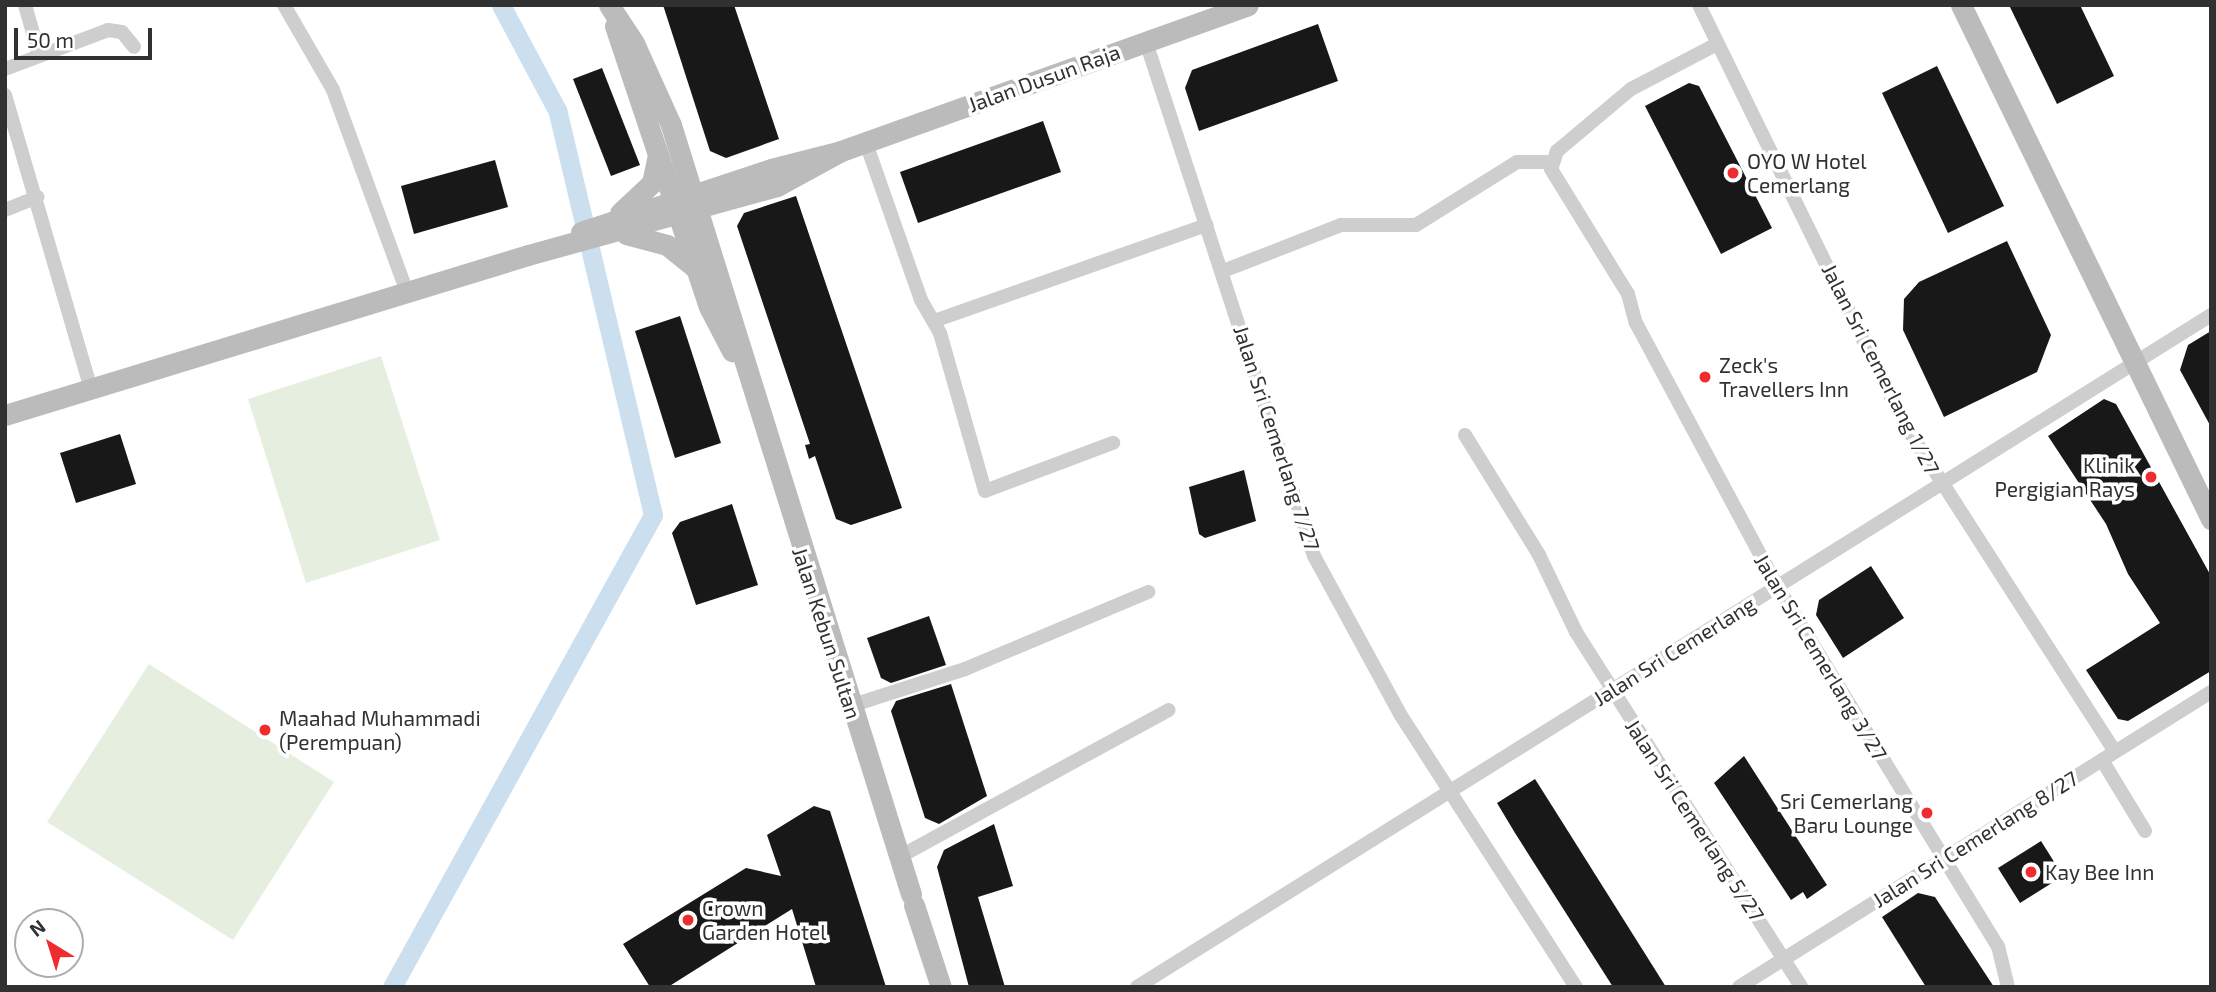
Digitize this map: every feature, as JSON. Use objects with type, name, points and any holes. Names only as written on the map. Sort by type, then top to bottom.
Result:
[{"type":"main road","name":"Jalan Dusun Raja","points":[[611,228],[841,151],[1248,5]]},
{"type":"main road","points":[[1961,5],[2132,364],[2211,519]]},
{"type":"main road","name":"Jalan Kebun Sultan","points":[[610,6],[659,152],[686,205],[730,306],[744,372],[941,987]]},
{"type":"main road","name":"Jalan Kebun Sultan","points":[[610,6],[655,87],[686,205],[697,270],[709,307],[744,372]]},
{"type":"main road","points":[[5,415],[611,228],[648,188],[659,152]]},
{"type":"main road","points":[[611,228],[667,245],[697,270]]},
{"type":"street","points":[[25,5],[39,54]]},
{"type":"street","points":[[284,5],[333,90],[407,292]]},
{"type":"street","name":"Jalan Sri Cemerlang 1/27","points":[[1699,5],[1902,420],[1940,484],[2115,752]]},
{"type":"street","points":[[5,69],[39,54],[113,29],[134,47]]},
{"type":"street","name":"Jalan Sri Cemerlang 7/27","points":[[1146,42],[1223,271],[1307,539],[1401,714],[1576,987]]},
{"type":"street","points":[[1223,271],[1341,225],[1416,225],[1517,163],[1550,162],[1631,89],[1717,44]]},
{"type":"street","points":[[5,95],[91,389]]},
{"type":"street","points":[[866,142],[934,321],[985,491],[1113,443]]},
{"type":"street","name":"Jalan Sri Cemerlang 3/27","points":[[1550,162],[1554,177],[1628,294],[1636,323],[1777,586],[2005,958],[2008,987]]},
{"type":"street","points":[[5,210],[37,197]]},
{"type":"street","points":[[934,321],[1207,225]]},
{"type":"street","name":"Jalan Sri Cemerlang","points":[[1137,987],[2211,315]]},
{"type":"street","name":"Jalan Sri Cemerlang 5/27","points":[[1465,435],[1612,690],[1801,987]]},
{"type":"street","points":[[850,706],[965,668],[1148,592]]},
{"type":"street","name":"Jalan Sri Cemerlang 8/27","points":[[1739,987],[2211,692]]},
{"type":"street","points":[[899,857],[1169,710]]},
{"type":"street","points":[[2102,760],[2145,831]]},
{"type":"green space","points":[[381,356],[440,540],[306,583],[248,399]]},
{"type":"green space","points":[[149,664],[334,782],[233,940],[47,822]]},
{"type":"building","points":[[663,5],[734,5],[779,139],[726,158],[710,151]]},
{"type":"building","points":[[2009,5],[2080,5],[2114,76],[2057,104]]},
{"type":"building","points":[[1318,24],[1338,81],[1199,131],[1185,88],[1192,70]]},
{"type":"building","points":[[1937,66],[2004,206],[1948,233],[1882,93]]},
{"type":"building","points":[[602,68],[640,165],[611,176],[573,79]]},
{"type":"building","points":[[1689,83],[1699,86],[1772,228],[1721,254],[1645,106]]},
{"type":"building","points":[[1043,121],[1061,172],[918,223],[900,172]]},
{"type":"building","points":[[495,160],[508,207],[414,234],[401,186]]},
{"type":"building","points":[[796,196],[902,508],[851,525],[836,519],[815,456],[809,459],[805,445],[810,444],[737,226],[744,213]]},
{"type":"building","points":[[2007,241],[2051,335],[2037,372],[1944,417],[1903,330],[1904,299],[1919,282]]},
{"type":"building","points":[[680,316],[721,443],[675,458],[635,331]]},
{"type":"building","points":[[2211,331],[2211,427],[2180,370],[2188,345]]},
{"type":"building","points":[[2104,399],[2116,404],[2211,576],[2211,671],[2128,721],[2118,719],[2086,670],[2160,623],[2128,574],[2106,524],[2048,436]]},
{"type":"building","points":[[120,434],[136,484],[76,503],[60,453]]},
{"type":"building","points":[[1244,470],[1256,521],[1205,538],[1199,534],[1189,487]]},
{"type":"building","points":[[732,504],[758,585],[696,605],[672,533],[680,522]]},
{"type":"building","points":[[1871,566],[1904,618],[1843,658],[1816,615],[1819,600]]},
{"type":"building","points":[[929,616],[946,665],[891,683],[881,678],[867,638]]},
{"type":"building","points":[[951,684],[987,796],[939,824],[925,818],[891,711],[896,701]]},
{"type":"building","points":[[1744,756],[1827,885],[1807,899],[1803,892],[1791,900],[1714,783]]},
{"type":"building","points":[[1535,779],[1666,987],[1613,987],[1515,833],[1497,803]]},
{"type":"building","points":[[814,806],[830,811],[886,987],[816,987],[792,909],[668,987],[650,987],[623,944],[746,868],[781,876],[767,835]]},
{"type":"building","points":[[994,824],[1013,886],[978,897],[1005,987],[969,987],[937,867],[944,850]]},
{"type":"building","name":"Kay Bee Inn","points":[[2041,841],[2063,876],[2020,903],[1998,868]]},
{"type":"building","points":[[1918,893],[1935,897],[1994,987],[1926,987],[1882,917]]},
{"type":"waterway","points":[[392,987],[653,515],[557,110],[501,5]]},
{"type":"place","name":"OYO W Hotel Cemerlang","points":[[1733,173]]},
{"type":"place","name":"Zeck's Travellers Inn","points":[[1705,377]]},
{"type":"place","name":"Klinik Pergigian Rays","points":[[2151,477]]},
{"type":"place","name":"Maahad Muhammadi (Perempuan)","points":[[265,730]]},
{"type":"place","name":"Sri Cemerlang Baru Lounge","points":[[1927,813]]},
{"type":"place","name":"Kay Bee Inn","points":[[2031,872]]},
{"type":"place","name":"Crown Garden Hotel","points":[[688,920]]}]
